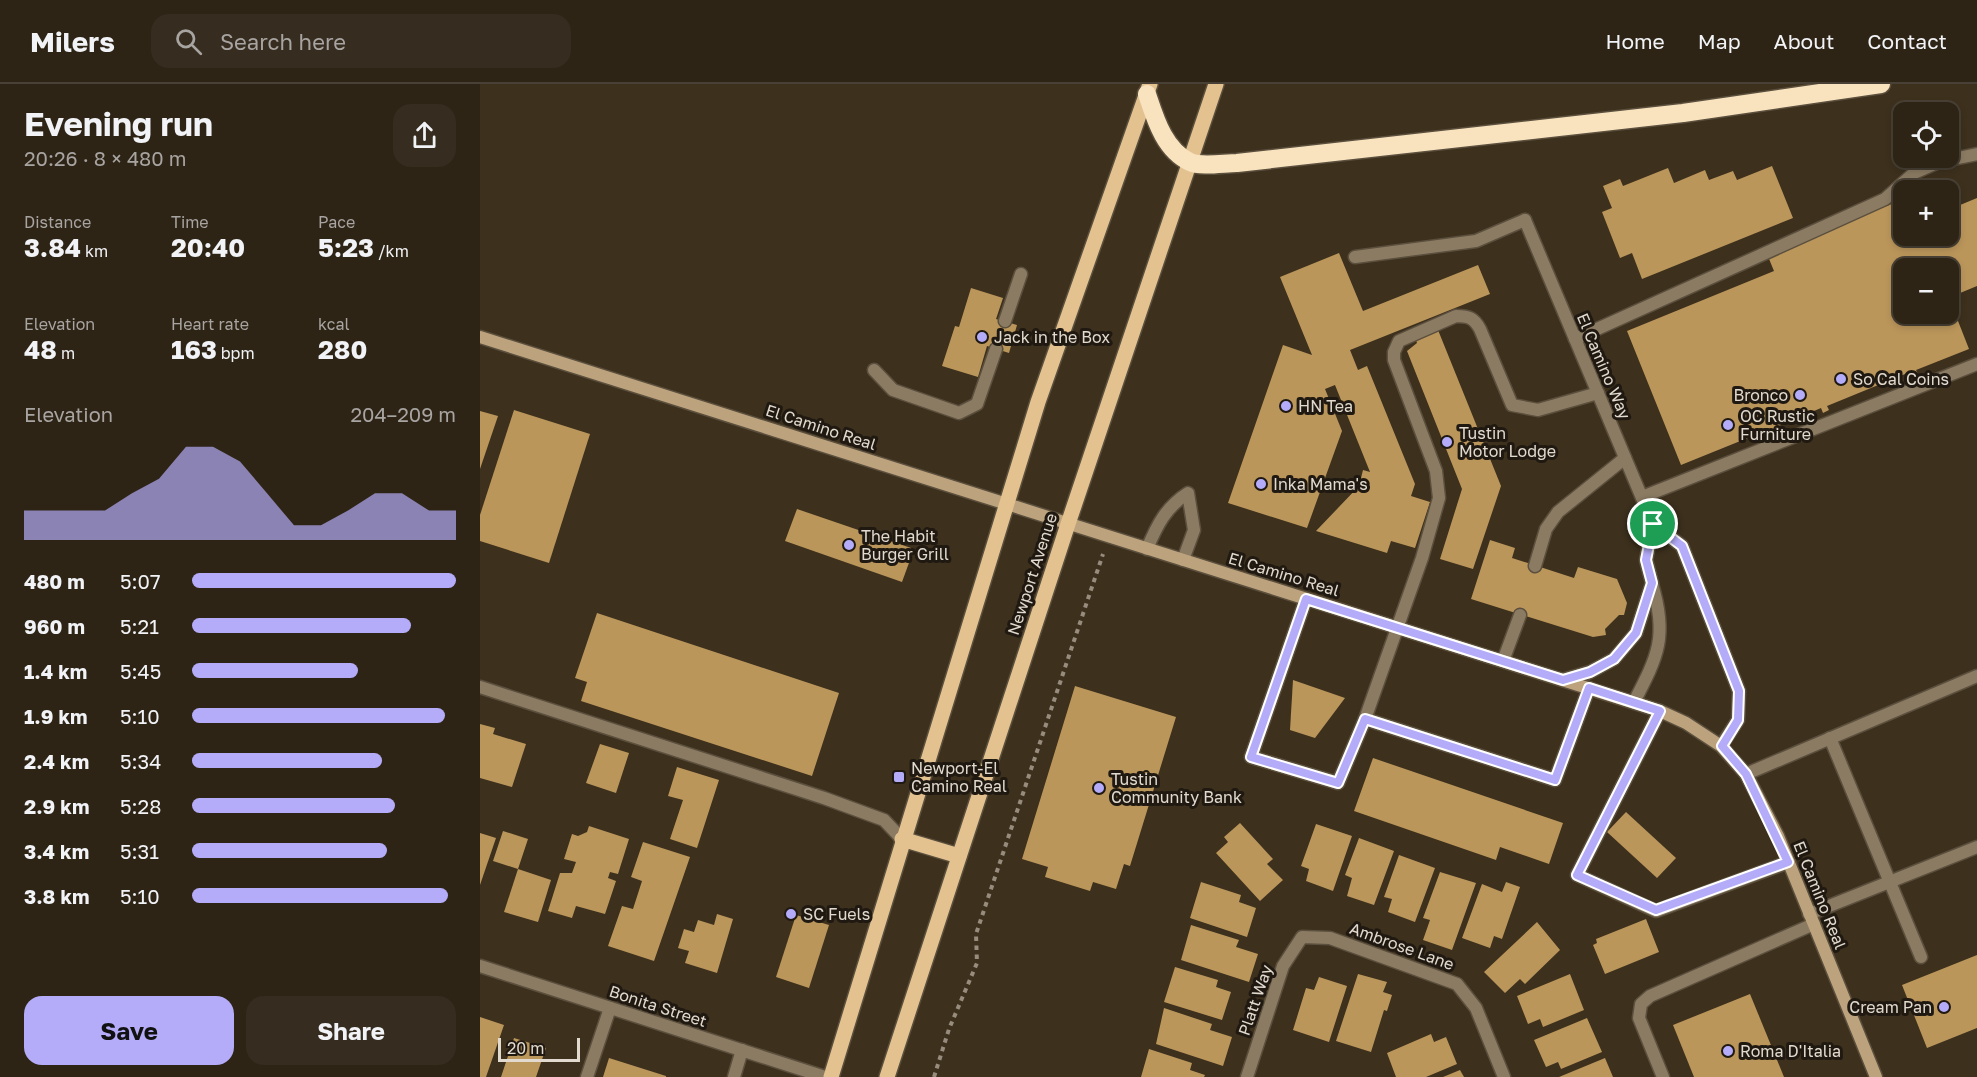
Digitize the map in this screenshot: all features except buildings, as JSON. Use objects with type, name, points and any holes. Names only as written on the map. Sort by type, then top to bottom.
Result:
[{"type":"highway","points":[[1149,89],[1163,135],[1175,150],[1191,163],[1237,163],[1648,117],[1881,84]]},
{"type":"main road","name":"Newport Avenue","points":[[887,1077],[1068,524],[1216,84]]},
{"type":"main road","points":[[831,1077],[902,839],[1038,402],[1149,89]]},
{"type":"main road","name":"El Camino Real","points":[[480,337],[1634,702],[1686,723],[1722,746],[1746,774],[1788,862],[1876,1077]]},
{"type":"main road","points":[[902,839],[959,856]]},
{"type":"street","points":[[1575,339],[1885,199],[1914,173],[1939,162],[1977,154]]},
{"type":"street","name":"El Camino Way","points":[[1355,257],[1476,240],[1525,220],[1653,524]]},
{"type":"street","points":[[1005,321],[1020,274]]},
{"type":"street","points":[[1306,599],[1251,757],[1338,783],[1365,719],[1422,558],[1439,498],[1436,471],[1394,360],[1394,352],[1399,341],[1456,316],[1466,316],[1474,319],[1480,329],[1512,405],[1538,410],[1598,393]]},
{"type":"street","points":[[874,370],[893,390],[959,413],[977,404],[996,349]]},
{"type":"street","points":[[1642,497],[1977,364]]},
{"type":"street","points":[[1535,566],[1546,529],[1558,512],[1625,458]]},
{"type":"street","points":[[1147,549],[1159,520],[1176,500],[1188,493],[1194,530],[1183,560]]},
{"type":"street","points":[[1634,702],[1653,663],[1660,635],[1660,611],[1646,560],[1653,524],[1682,546],[1739,691],[1738,720],[1722,746]]},
{"type":"street","points":[[1563,680],[1606,664],[1626,648],[1636,633],[1652,583]]},
{"type":"street","points":[[1503,661],[1520,615]]},
{"type":"street","points":[[1746,774],[1977,676]]},
{"type":"street","points":[[480,687],[844,805],[884,820],[902,839]]},
{"type":"street","points":[[1365,719],[1555,780],[1589,688]]},
{"type":"street","points":[[1660,711],[1577,875],[1656,910],[1788,862]]},
{"type":"street","points":[[1830,738],[1921,957]]},
{"type":"street","points":[[1662,1077],[1639,1018],[1641,1004],[1650,996],[1890,882],[1977,848]]},
{"type":"street","name":"Platt Way","points":[[1247,1077],[1283,966],[1302,937]]},
{"type":"street","name":"Ambrose Lane","points":[[1302,937],[1330,938],[1457,984],[1476,1008],[1504,1077]]},
{"type":"street","name":"Bonita Street","points":[[480,966],[825,1077]]},
{"type":"street","points":[[587,1077],[610,1008]]},
{"type":"street","points":[[734,1077],[742,1050]]},
{"type":"path","points":[[934,1077],[949,1029],[977,963],[976,934],[1109,537]]},
{"type":"place","name":"Jack in the Box","points":[[982,337]]},
{"type":"place","name":"So Cal Coins","points":[[1841,379]]},
{"type":"place","name":"Bronco","points":[[1800,395]]},
{"type":"place","name":"HN Tea","points":[[1286,406]]},
{"type":"place","name":"OC Rustic Furniture","points":[[1728,425]]},
{"type":"place","name":"Tustin Motor Lodge","points":[[1447,442]]},
{"type":"place","name":"Inka Mama's","points":[[1261,484]]},
{"type":"place","name":"The Habit Burger Grill","points":[[849,545]]},
{"type":"place","name":"Newport-El Camino Real","points":[[899,777]]},
{"type":"place","name":"Tustin Community Bank","points":[[1099,788]]},
{"type":"place","name":"SC Fuels","points":[[791,914]]},
{"type":"place","name":"Cream Pan","points":[[1944,1007]]},
{"type":"place","name":"Roma D'Italia","points":[[1728,1051]]},
{"type":"route","points":[[1653,524],[1682,546],[1739,691],[1738,720],[1722,746],[1733,756],[1746,774],[1778,836],[1788,862],[1656,910],[1577,875],[1660,711],[1589,688],[1555,780],[1365,719],[1338,783],[1251,757],[1306,599],[1563,680],[1590,672],[1614,659],[1626,648],[1636,633],[1652,583],[1646,560],[1653,524]]}]
